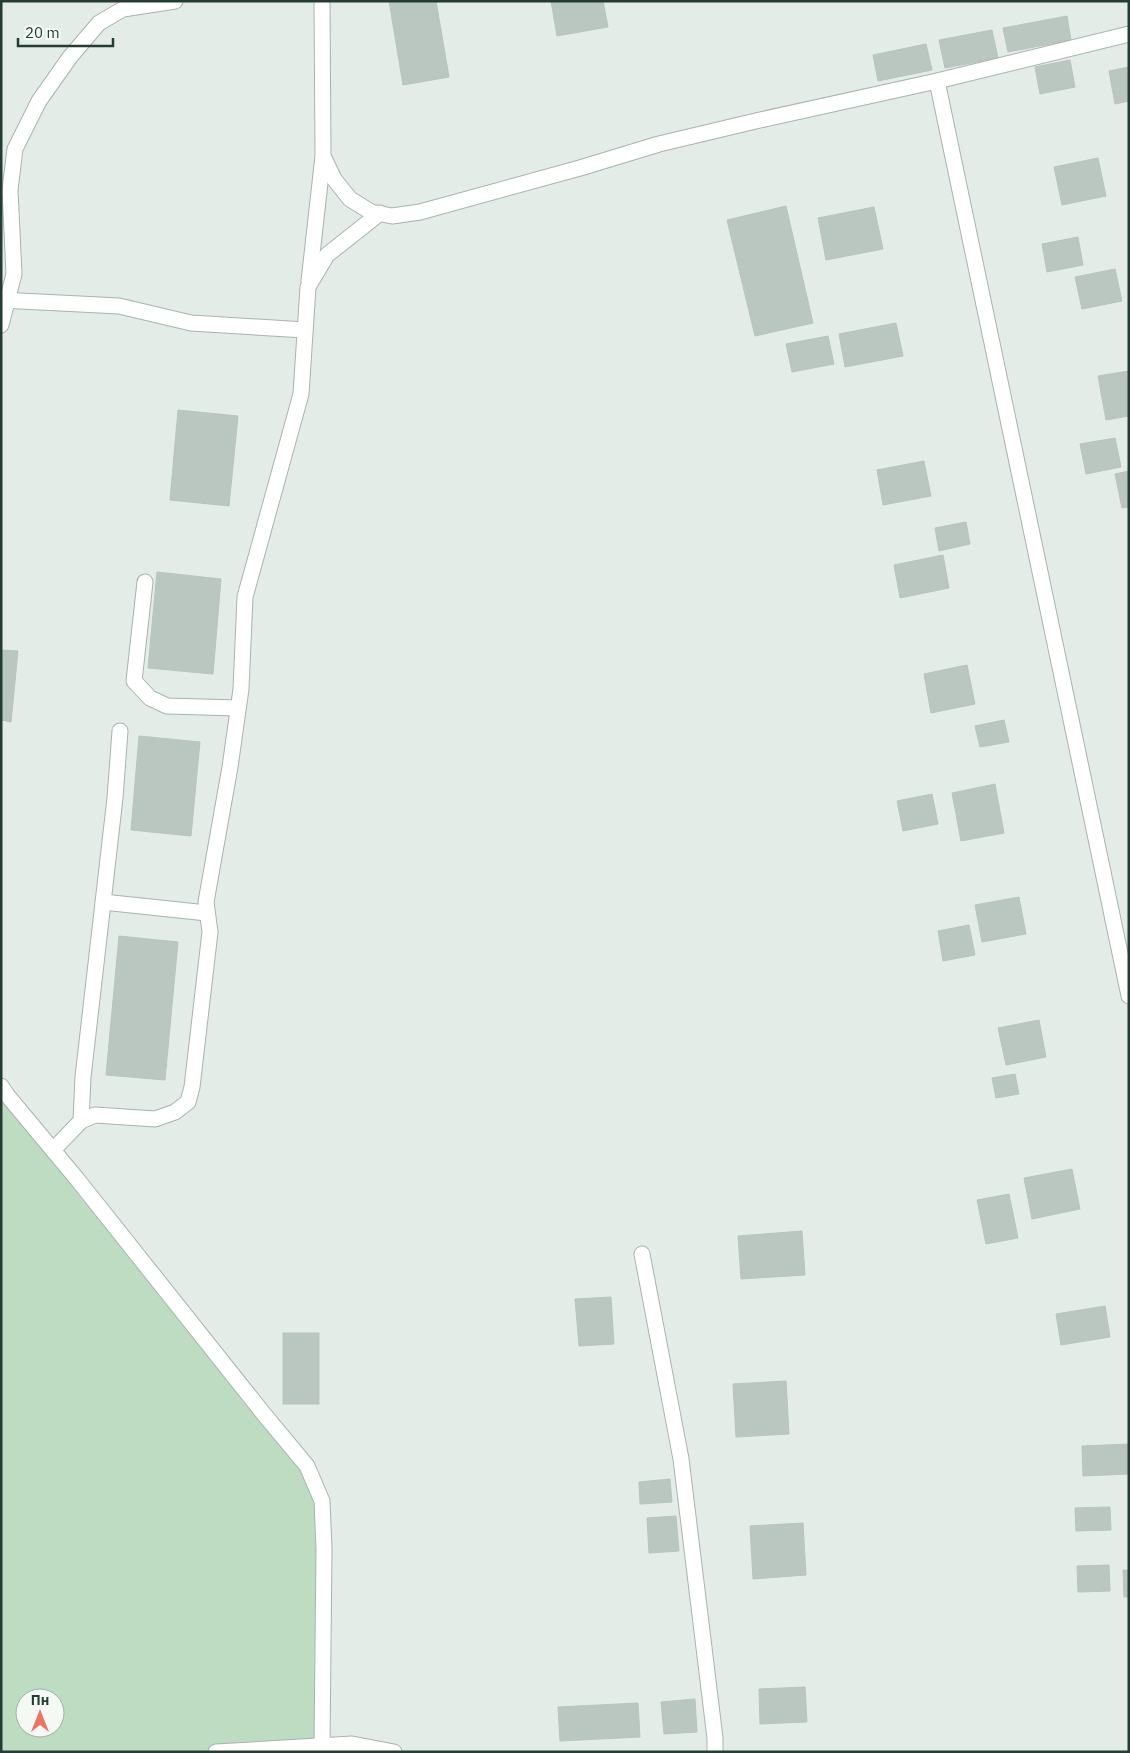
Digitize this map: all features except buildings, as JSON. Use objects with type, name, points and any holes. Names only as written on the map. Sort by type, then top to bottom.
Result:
[{"type":"street","points":[[1,325],[4,300],[14,274],[10,190],[15,150],[39,101],[70,57],[99,23],[123,9],[175,1]]},
{"type":"street","points":[[53,1150],[81,1120],[94,1115],[155,1119],[175,1112],[188,1102],[192,1087],[210,932],[206,902],[230,767],[241,689],[245,597],[301,394],[308,287],[324,156],[322,1]]},
{"type":"street","points":[[324,156],[334,178],[350,198],[371,212],[392,216],[420,212],[659,144],[937,81],[1129,34]]},
{"type":"street","points":[[937,81],[1129,996]]},
{"type":"street","points":[[308,287],[327,255],[380,213]]},
{"type":"street","points":[[4,300],[119,306],[191,323],[305,330]]},
{"type":"street","points":[[145,582],[134,681],[150,698],[167,706],[238,708]]},
{"type":"street","points":[[81,1120],[83,1077],[115,798],[120,730]]},
{"type":"street","points":[[103,902],[207,913]]},
{"type":"street","points":[[1,1086],[307,1466],[322,1500],[324,1548],[322,1746]]},
{"type":"street","points":[[642,1254],[681,1459],[716,1738],[716,1752]]},
{"type":"street","points":[[216,1752],[352,1744],[394,1752]]},
{"type":"green space","points":[[1,1086],[263,1413],[322,1501],[322,1746],[216,1752],[1,1752]]}]
